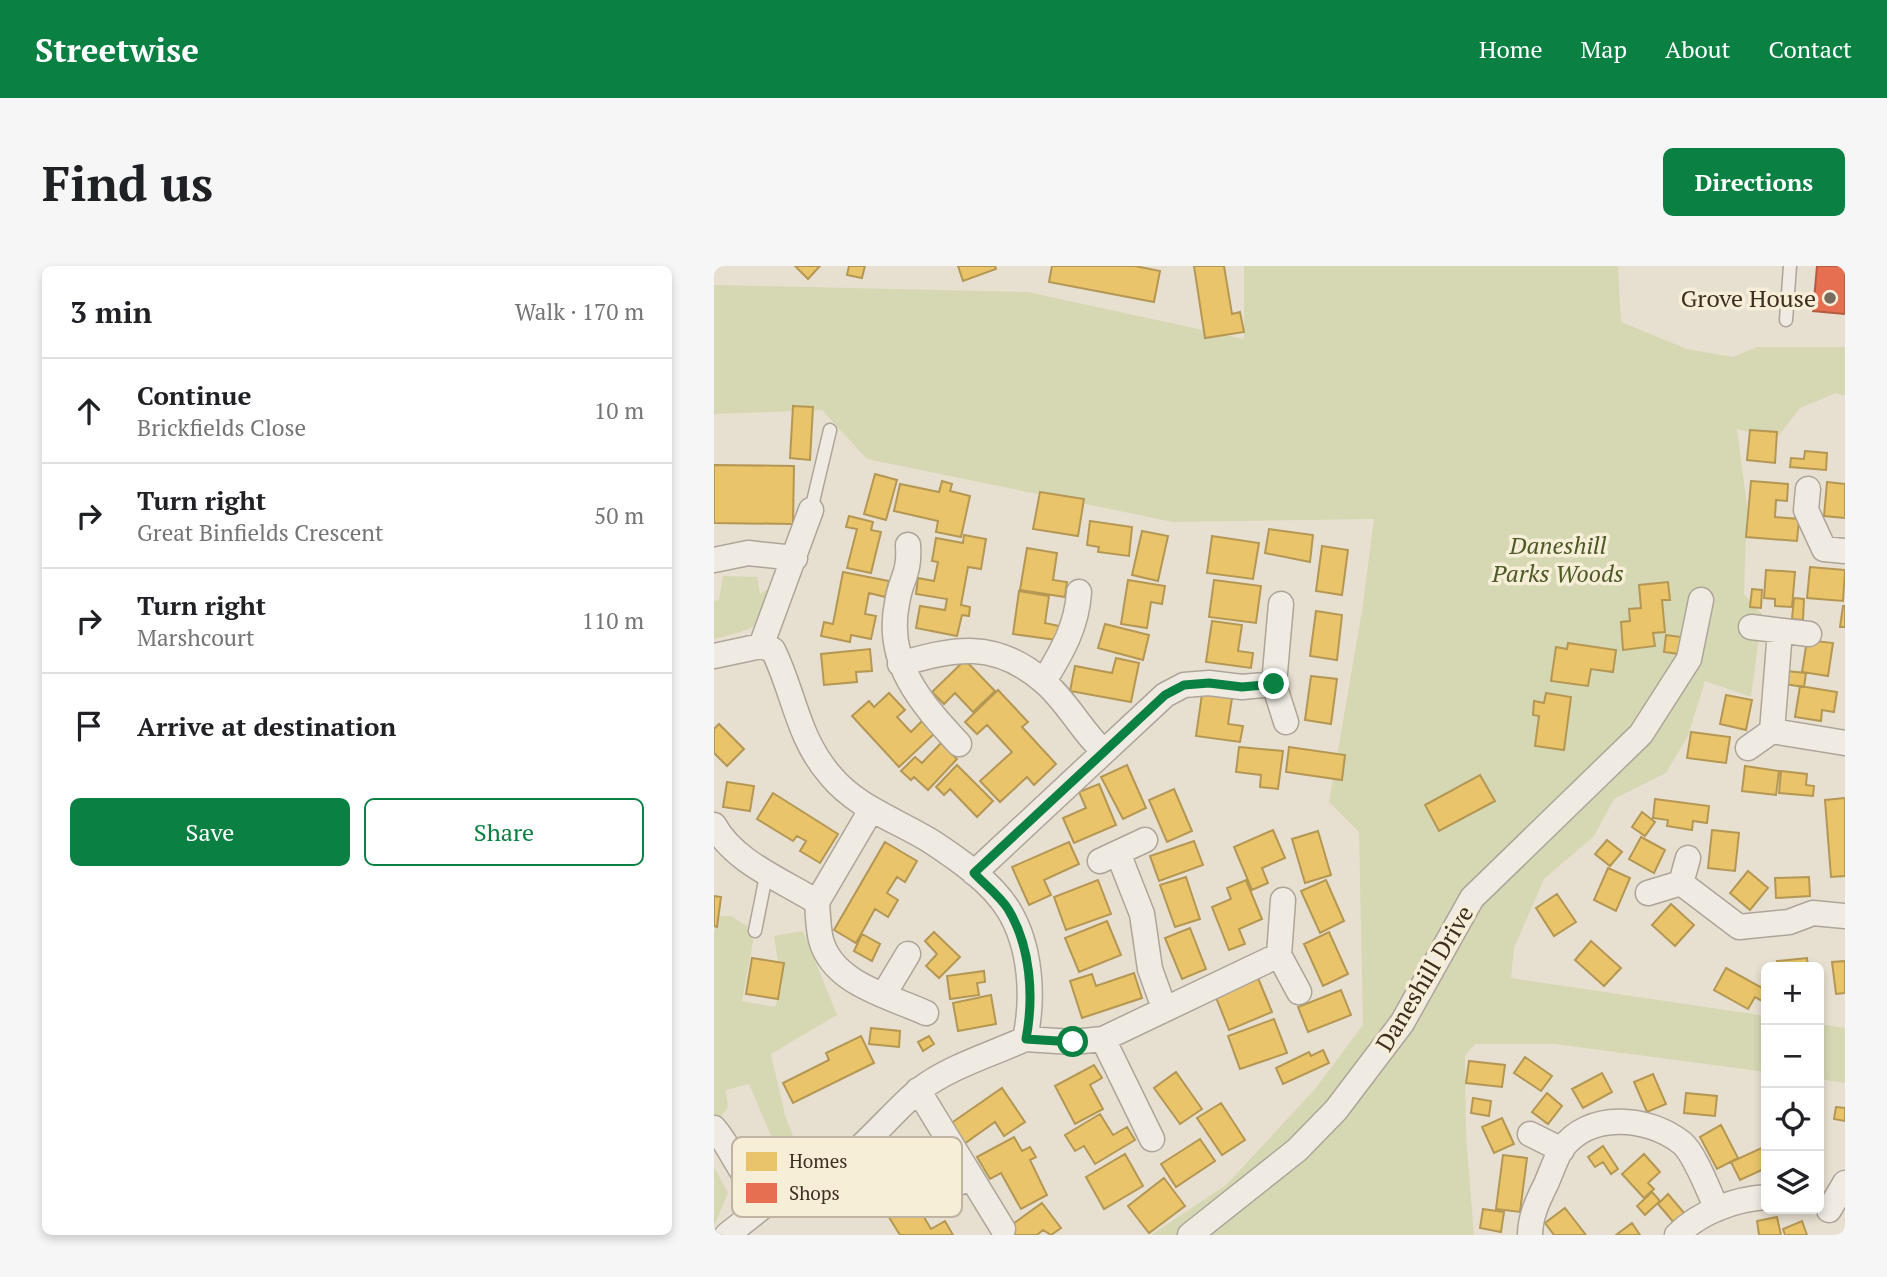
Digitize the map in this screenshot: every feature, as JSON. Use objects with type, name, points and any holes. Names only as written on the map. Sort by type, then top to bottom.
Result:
[{"type":"street","points":[[1808,489],[1806,510],[1824,549],[1845,551]]},
{"type":"street","points":[[761,646],[811,510]]},
{"type":"street","points":[[908,545],[909,567],[897,601],[894,628],[900,664],[911,689],[959,744]]},
{"type":"street","points":[[714,560],[748,553],[795,558]]},
{"type":"street","points":[[1044,681],[1064,648],[1077,615],[1079,592]]},
{"type":"street","name":"Daneshill Drive","points":[[1190,1235],[1297,1150],[1336,1110],[1402,1023],[1472,898],[1641,734],[1689,659],[1701,600]]},
{"type":"street","points":[[1281,604],[1274,684],[1286,722]]},
{"type":"street","points":[[1751,627],[1809,634]]},
{"type":"street","points":[[1772,731],[1780,631]]},
{"type":"street","points":[[714,656],[761,646],[773,650],[800,728],[830,776],[871,810],[931,842],[974,873],[1007,909],[1023,946],[1031,993],[1026,1039]]},
{"type":"street","points":[[900,664],[967,648],[985,650],[1044,681],[1084,733],[1103,751]]},
{"type":"street","points":[[974,873],[1165,695],[1184,685],[1209,683],[1242,687],[1274,684]]},
{"type":"street","points":[[1748,748],[1772,731],[1845,743]]},
{"type":"street","points":[[871,810],[817,902],[821,941],[833,964],[848,978],[926,1013]]},
{"type":"street","points":[[716,833],[748,862],[817,902]]},
{"type":"street","points":[[1145,839],[1109,857],[1142,914],[1150,970],[1164,1008]]},
{"type":"street","points":[[1681,883],[1688,858]]},
{"type":"street","points":[[1648,893],[1681,883]]},
{"type":"street","points":[[1681,883],[1739,928],[1788,922],[1813,913],[1845,916]]},
{"type":"street","points":[[1283,900],[1279,954],[1299,992]]},
{"type":"street","points":[[884,994],[908,954]]},
{"type":"street","points":[[871,1137],[918,1090],[956,1068],[1026,1039],[1073,1042],[1103,1039],[1279,954]]},
{"type":"street","points":[[1103,1039],[1152,1139]]},
{"type":"street","points":[[918,1090],[947,1137]]},
{"type":"street","points":[[1530,1235],[1535,1206],[1562,1150],[1590,1128],[1608,1122],[1626,1120],[1661,1130],[1684,1144],[1717,1209]]},
{"type":"street","points":[[714,1128],[732,1155]]},
{"type":"street","points":[[1530,1134],[1562,1150]]},
{"type":"street","points":[[962,1162],[1003,1229]]},
{"type":"street","points":[[962,1182],[972,1178]]},
{"type":"street","points":[[1831,1213],[1845,1183]]},
{"type":"street","points":[[1678,1235],[1717,1209],[1748,1198],[1761,1197]]},
{"type":"street","points":[[727,1235],[750,1217]]},
{"type":"lane","points":[[1786,320],[1790,266]]},
{"type":"lane","points":[[811,510],[830,430]]},
{"type":"lane","points":[[755,931],[767,871]]},
{"type":"green space","name":"Daneshill Parks Woods","points":[[1244,266],[1618,266],[1621,322],[1687,349],[1733,357],[1757,347],[1845,347],[1845,396],[1836,393],[1800,408],[1776,439],[1737,429],[1747,506],[1744,594],[1762,614],[1751,697],[1705,681],[1688,736],[1666,773],[1614,799],[1594,836],[1544,879],[1514,948],[1511,978],[1761,1015],[1761,1071],[1555,1044],[1475,1044],[1465,1056],[1466,1135],[1474,1235],[1151,1235],[1226,1185],[1315,1089],[1363,1025],[1359,832],[1329,802],[1362,611],[1374,519],[1173,522],[867,459],[822,410],[714,414],[714,285],[1028,292],[1244,339]]},
{"type":"green space","points":[[723,576],[757,577],[760,594],[774,586],[765,611],[755,625],[714,639],[714,601],[719,600]]},
{"type":"green space","points":[[718,916],[731,916],[755,931],[742,1001],[775,1007],[782,987],[774,936],[803,931],[837,1015],[771,1054],[785,1115],[793,1137],[771,1137],[749,1084],[726,1090],[728,1108],[719,1118],[714,1114],[714,933]]},
{"type":"green space","points":[[1824,1025],[1845,1028],[1845,1083],[1824,1080]]},
{"type":"green space","points":[[714,1167],[728,1193],[714,1226]]},
{"type":"building: Homes","points":[[795,266],[820,266],[808,279]]},
{"type":"building: Homes","points":[[849,266],[865,266],[862,278],[847,275]]},
{"type":"building: Homes","points":[[958,266],[995,266],[996,269],[963,281]]},
{"type":"building: Homes","points":[[1052,266],[1135,266],[1160,271],[1154,302],[1049,282]]},
{"type":"building: Homes","points":[[1194,266],[1224,266],[1232,314],[1240,312],[1244,332],[1205,338]]},
{"type":"building: Homes","points":[[793,406],[813,407],[810,460],[790,458]]},
{"type":"building: Homes","points":[[1750,430],[1777,432],[1775,463],[1747,460]]},
{"type":"building: Homes","points":[[1805,451],[1827,453],[1826,470],[1790,467],[1791,458],[1804,459]]},
{"type":"building: Homes","points":[[714,465],[794,466],[793,524],[714,523]]},
{"type":"building: Homes","points":[[875,474],[897,480],[886,520],[864,514]]},
{"type":"building: Homes","points":[[942,481],[952,484],[950,491],[970,496],[961,537],[936,532],[938,521],[894,511],[900,484],[939,492]]},
{"type":"building: Homes","points":[[1751,481],[1788,484],[1787,501],[1776,500],[1775,517],[1799,519],[1797,541],[1746,537]]},
{"type":"building: Homes","points":[[1827,482],[1845,484],[1845,518],[1824,516]]},
{"type":"building: Homes","points":[[1040,492],[1084,499],[1078,536],[1033,529]]},
{"type":"building: Homes","points":[[849,516],[873,522],[871,530],[881,532],[871,573],[847,568],[857,529],[846,527]]},
{"type":"building: Homes","points":[[1090,521],[1132,527],[1129,556],[1098,552],[1099,547],[1087,545]]},
{"type":"building: Homes","points":[[1269,529],[1313,535],[1310,562],[1265,553]]},
{"type":"building: Homes","points":[[1142,531],[1168,536],[1158,581],[1132,575]]},
{"type":"building: Homes","points":[[964,535],[986,539],[981,569],[968,567],[961,605],[970,607],[969,616],[962,615],[957,636],[916,628],[920,606],[945,610],[947,599],[916,594],[918,578],[934,581],[938,562],[932,561],[936,538],[963,543]]},
{"type":"building: Homes","points":[[1212,536],[1259,543],[1253,579],[1207,573]]},
{"type":"building: Homes","points":[[1322,546],[1348,550],[1342,595],[1316,591]]},
{"type":"building: Homes","points":[[1027,548],[1057,553],[1053,580],[1067,582],[1065,597],[1020,590]]},
{"type":"building: Homes","points":[[1810,567],[1845,570],[1843,601],[1807,598]]},
{"type":"building: Homes","points":[[1766,570],[1795,572],[1792,607],[1775,606],[1775,599],[1764,598]]},
{"type":"building: Homes","points":[[843,572],[889,581],[885,597],[869,593],[865,614],[876,616],[871,639],[851,635],[850,642],[821,636],[824,622],[833,624]]},
{"type":"building: Homes","points":[[1128,580],[1165,586],[1162,604],[1151,602],[1147,628],[1121,624]]},
{"type":"building: Homes","points":[[1214,580],[1261,586],[1256,623],[1209,617]]},
{"type":"building: Homes","points":[[1668,582],[1670,600],[1662,600],[1665,632],[1653,633],[1655,646],[1623,650],[1621,622],[1630,621],[1629,609],[1641,608],[1639,585]]},
{"type":"building: Homes","points":[[1752,589],[1762,590],[1761,608],[1750,607]]},
{"type":"building: Homes","points":[[1019,591],[1049,596],[1045,623],[1059,626],[1057,640],[1013,634]]},
{"type":"building: Homes","points":[[1794,598],[1804,599],[1803,620],[1792,619]]},
{"type":"building: Homes","points":[[1843,606],[1845,627],[1840,627]]},
{"type":"building: Homes","points":[[1316,611],[1342,615],[1337,660],[1310,656]]},
{"type":"building: Homes","points":[[1212,621],[1242,625],[1238,651],[1253,653],[1251,668],[1206,662]]},
{"type":"building: Homes","points":[[1105,624],[1149,635],[1143,660],[1098,648]]},
{"type":"building: Homes","points":[[1666,635],[1688,638],[1686,655],[1664,652]]},
{"type":"building: Homes","points":[[1807,640],[1833,643],[1828,676],[1802,672]]},
{"type":"building: Homes","points":[[1568,643],[1616,650],[1613,672],[1591,669],[1588,686],[1551,681],[1556,647],[1567,649]]},
{"type":"building: Homes","points":[[870,649],[872,671],[856,672],[857,682],[824,685],[821,654]]},
{"type":"building: Homes","points":[[1116,658],[1139,663],[1131,702],[1070,691],[1075,666],[1112,673]]},
{"type":"building: Homes","points":[[965,660],[995,691],[973,712],[955,693],[944,704],[932,692]]},
{"type":"building: Homes","points":[[1786,671],[1806,673],[1804,687],[1784,684]]},
{"type":"building: Homes","points":[[1311,676],[1337,679],[1331,724],[1305,720]]},
{"type":"building: Homes","points":[[1800,686],[1837,692],[1834,712],[1822,710],[1821,721],[1795,717]]},
{"type":"building: Homes","points":[[998,690],[1028,722],[1022,727],[1056,764],[1034,785],[1027,777],[1000,802],[980,781],[1012,752],[987,725],[977,734],[965,722]]},
{"type":"building: Homes","points":[[889,693],[905,710],[897,717],[911,732],[922,721],[934,734],[899,767],[852,716],[869,701],[874,707]]},
{"type":"building: Homes","points":[[1546,693],[1571,697],[1564,750],[1535,746],[1539,716],[1533,715],[1534,701],[1544,703]]},
{"type":"building: Homes","points":[[1202,694],[1232,698],[1228,724],[1243,726],[1240,742],[1196,736]]},
{"type":"building: Homes","points":[[1726,695],[1752,700],[1746,730],[1720,724]]},
{"type":"building: Homes","points":[[719,724],[744,749],[727,766],[714,753],[714,729]]},
{"type":"building: Homes","points":[[1691,732],[1730,737],[1726,763],[1687,758]]},
{"type":"building: Homes","points":[[941,743],[957,759],[928,790],[914,777],[911,780],[901,771],[915,757],[922,763]]},
{"type":"building: Homes","points":[[1239,747],[1283,751],[1278,789],[1260,787],[1261,775],[1236,772]]},
{"type":"building: Homes","points":[[1289,747],[1345,755],[1342,780],[1286,772]]},
{"type":"building: Homes","points":[[957,765],[993,801],[977,817],[950,789],[944,795],[936,787]]},
{"type":"building: Homes","points":[[1127,765],[1146,808],[1123,819],[1101,777]]},
{"type":"building: Homes","points":[[1745,766],[1779,771],[1776,795],[1742,791]]},
{"type":"building: Homes","points":[[1781,771],[1807,774],[1806,785],[1814,786],[1813,796],[1779,793]]},
{"type":"building: Homes","points":[[1480,775],[1495,801],[1439,831],[1425,805]]},
{"type":"building: Homes","points":[[727,782],[754,786],[750,811],[723,807]]},
{"type":"building: Homes","points":[[1099,784],[1116,825],[1074,843],[1063,818],[1086,808],[1079,792]]},
{"type":"building: Homes","points":[[1174,789],[1192,831],[1167,842],[1149,800]]},
{"type":"building: Homes","points":[[773,793],[838,834],[820,863],[800,851],[806,841],[797,836],[793,841],[757,819]]},
{"type":"building: Homes","points":[[1845,798],[1845,876],[1831,877],[1825,800]]},
{"type":"building: Homes","points":[[1655,799],[1709,806],[1707,823],[1693,821],[1692,830],[1667,826],[1668,820],[1653,818]]},
{"type":"building: Homes","points":[[1642,812],[1655,822],[1645,836],[1632,827]]},
{"type":"building: Homes","points":[[1273,830],[1285,858],[1262,868],[1268,883],[1252,890],[1234,847]]},
{"type":"building: Homes","points":[[1712,830],[1739,833],[1735,871],[1708,868]]},
{"type":"building: Homes","points":[[1318,831],[1331,875],[1305,883],[1292,839]]},
{"type":"building: Homes","points":[[1641,837],[1665,850],[1654,873],[1629,859]]},
{"type":"building: Homes","points":[[1607,840],[1622,852],[1610,866],[1595,854]]},
{"type":"building: Homes","points":[[1194,841],[1203,865],[1159,881],[1150,856]]},
{"type":"building: Homes","points":[[885,842],[917,861],[905,882],[897,877],[887,893],[898,900],[888,917],[875,909],[856,943],[834,930]]},
{"type":"building: Homes","points":[[1069,842],[1079,864],[1044,880],[1051,895],[1029,905],[1012,867]]},
{"type":"building: Homes","points":[[1608,868],[1630,878],[1616,911],[1594,900]]},
{"type":"building: Homes","points":[[1748,871],[1768,888],[1750,910],[1730,893]]},
{"type":"building: Homes","points":[[1186,877],[1200,919],[1175,927],[1160,885]]},
{"type":"building: Homes","points":[[1809,877],[1810,896],[1776,898],[1775,878]]},
{"type":"building: Homes","points":[[1098,880],[1111,914],[1066,930],[1054,897]]},
{"type":"building: Homes","points":[[1246,880],[1262,919],[1239,929],[1245,944],[1229,950],[1212,907],[1231,899],[1227,888]]},
{"type":"building: Homes","points":[[1326,880],[1344,921],[1320,933],[1301,891]]},
{"type":"building: Homes","points":[[1557,894],[1576,922],[1554,936],[1536,908]]},
{"type":"building: Homes","points":[[714,896],[721,897],[717,927],[714,926]]},
{"type":"building: Homes","points":[[1671,904],[1694,925],[1675,946],[1652,925]]},
{"type":"building: Homes","points":[[1107,921],[1121,955],[1079,972],[1065,938]]},
{"type":"building: Homes","points":[[1190,928],[1206,969],[1182,979],[1165,938]]},
{"type":"building: Homes","points":[[934,932],[960,957],[939,978],[926,966],[937,954],[925,941]]},
{"type":"building: Homes","points":[[1329,932],[1348,974],[1323,986],[1304,944]]},
{"type":"building: Homes","points":[[862,934],[880,944],[872,961],[854,951]]},
{"type":"building: Homes","points":[[1591,941],[1621,968],[1604,986],[1575,960]]},
{"type":"building: Homes","points":[[752,958],[784,963],[778,999],[746,994]]},
{"type":"building: Homes","points":[[1807,958],[1807,962],[1777,962]]},
{"type":"building: Homes","points":[[1845,961],[1845,993],[1836,994],[1832,962]]},
{"type":"building: Homes","points":[[1726,968],[1761,987],[1761,1000],[1755,997],[1748,1009],[1714,990]]},
{"type":"building: Homes","points":[[984,971],[985,982],[977,983],[979,995],[950,999],[947,976]]},
{"type":"building: Homes","points":[[1134,973],[1142,998],[1082,1018],[1070,981],[1092,974],[1096,986]]},
{"type":"building: Homes","points":[[1258,978],[1272,1012],[1229,1030],[1215,995]]},
{"type":"building: Homes","points":[[1341,990],[1351,1015],[1308,1032],[1298,1007]]},
{"type":"building: Homes","points":[[991,995],[996,1024],[958,1031],[953,1003]]},
{"type":"building: Homes","points":[[1274,1019],[1287,1053],[1240,1069],[1228,1036]]},
{"type":"building: Homes","points":[[871,1028],[900,1031],[899,1047],[869,1044]]},
{"type":"building: Homes","points":[[861,1036],[874,1063],[793,1103],[783,1083],[829,1060],[826,1053]]},
{"type":"building: Homes","points":[[929,1036],[934,1044],[923,1051],[918,1042]]},
{"type":"building: Homes","points":[[1323,1050],[1329,1063],[1283,1084],[1276,1068],[1309,1052],[1311,1056]]},
{"type":"building: Homes","points":[[1525,1057],[1552,1076],[1541,1091],[1514,1073]]},
{"type":"building: Homes","points":[[1469,1061],[1505,1065],[1502,1087],[1466,1083]]},
{"type":"building: Homes","points":[[1094,1065],[1102,1078],[1090,1085],[1103,1109],[1075,1124],[1055,1086]]},
{"type":"building: Homes","points":[[1176,1072],[1202,1109],[1180,1124],[1154,1088]]},
{"type":"building: Homes","points":[[1602,1073],[1612,1092],[1583,1108],[1572,1089]]},
{"type":"building: Homes","points":[[1653,1074],[1666,1104],[1647,1112],[1634,1082]]},
{"type":"building: Homes","points":[[1002,1088],[1025,1122],[1004,1136],[995,1122],[964,1144],[962,1137],[959,1137],[950,1124]]},
{"type":"building: Homes","points":[[1547,1093],[1562,1106],[1548,1124],[1532,1112]]},
{"type":"building: Homes","points":[[1686,1093],[1717,1096],[1715,1116],[1684,1113]]},
{"type":"building: Homes","points":[[1473,1098],[1491,1101],[1489,1116],[1471,1113]]},
{"type":"building: Homes","points":[[1221,1103],[1245,1140],[1222,1155],[1197,1118]]},
{"type":"building: Homes","points":[[1836,1107],[1845,1108],[1845,1121],[1834,1119]]},
{"type":"building: Homes","points":[[1100,1114],[1113,1135],[1127,1127],[1135,1140],[1095,1164],[1084,1146],[1075,1151],[1065,1135]]},
{"type":"building: Homes","points":[[1502,1118],[1514,1144],[1494,1153],[1482,1127]]},
{"type":"building: Homes","points":[[1721,1125],[1738,1158],[1717,1169],[1700,1137]]},
{"type":"building: Homes","points":[[1014,1137],[1022,1151],[1030,1147],[1036,1157],[1030,1160],[1047,1195],[1021,1209],[1001,1173],[990,1179],[977,1157]]},
{"type":"building: Homes","points":[[1200,1139],[1215,1161],[1176,1187],[1161,1164]]},
{"type":"building: Homes","points":[[1603,1146],[1618,1169],[1611,1174],[1603,1162],[1595,1167],[1588,1157]]},
{"type":"building: Homes","points":[[1761,1148],[1761,1170],[1740,1180],[1731,1162]]},
{"type":"building: Homes","points":[[1125,1154],[1143,1186],[1104,1209],[1086,1177]]},
{"type":"building: Homes","points":[[1644,1154],[1660,1172],[1648,1183],[1654,1189],[1644,1198],[1622,1174]]},
{"type":"building: Homes","points":[[1503,1155],[1527,1158],[1520,1212],[1496,1209]]},
{"type":"building: Homes","points":[[1164,1178],[1185,1206],[1149,1233],[1128,1206]]},
{"type":"building: Homes","points":[[1652,1192],[1660,1201],[1645,1215],[1637,1206]]},
{"type":"building: Homes","points":[[1668,1194],[1686,1215],[1675,1224],[1658,1204]]},
{"type":"building: Homes","points":[[1042,1203],[1061,1228],[1051,1235],[1043,1230],[1037,1235],[1010,1235],[1006,1229]]},
{"type":"building: Homes","points":[[1565,1208],[1586,1235],[1554,1235],[1545,1223]]},
{"type":"building: Homes","points":[[1483,1209],[1504,1212],[1501,1232],[1480,1228]]},
{"type":"building: Homes","points":[[889,1217],[924,1217],[931,1229],[945,1221],[953,1235],[900,1235]]},
{"type":"building: Homes","points":[[1777,1217],[1781,1235],[1759,1235],[1757,1221]]},
{"type":"building: Homes","points":[[1802,1221],[1807,1235],[1785,1235],[1783,1229]]},
{"type":"building: Homes","points":[[1632,1223],[1640,1235],[1616,1235]]},
{"type":"building: Shops","name":"Grove House","points":[[1817,266],[1845,266],[1845,314],[1813,311]]},
{"type":"place","name":"Grove House","points":[[1830,298]]},
{"type":"route","points":[[1073,1042],[1026,1039],[1031,993],[1023,946],[1007,909],[974,873],[1165,695],[1184,685],[1209,683],[1242,687],[1274,684]]}]
